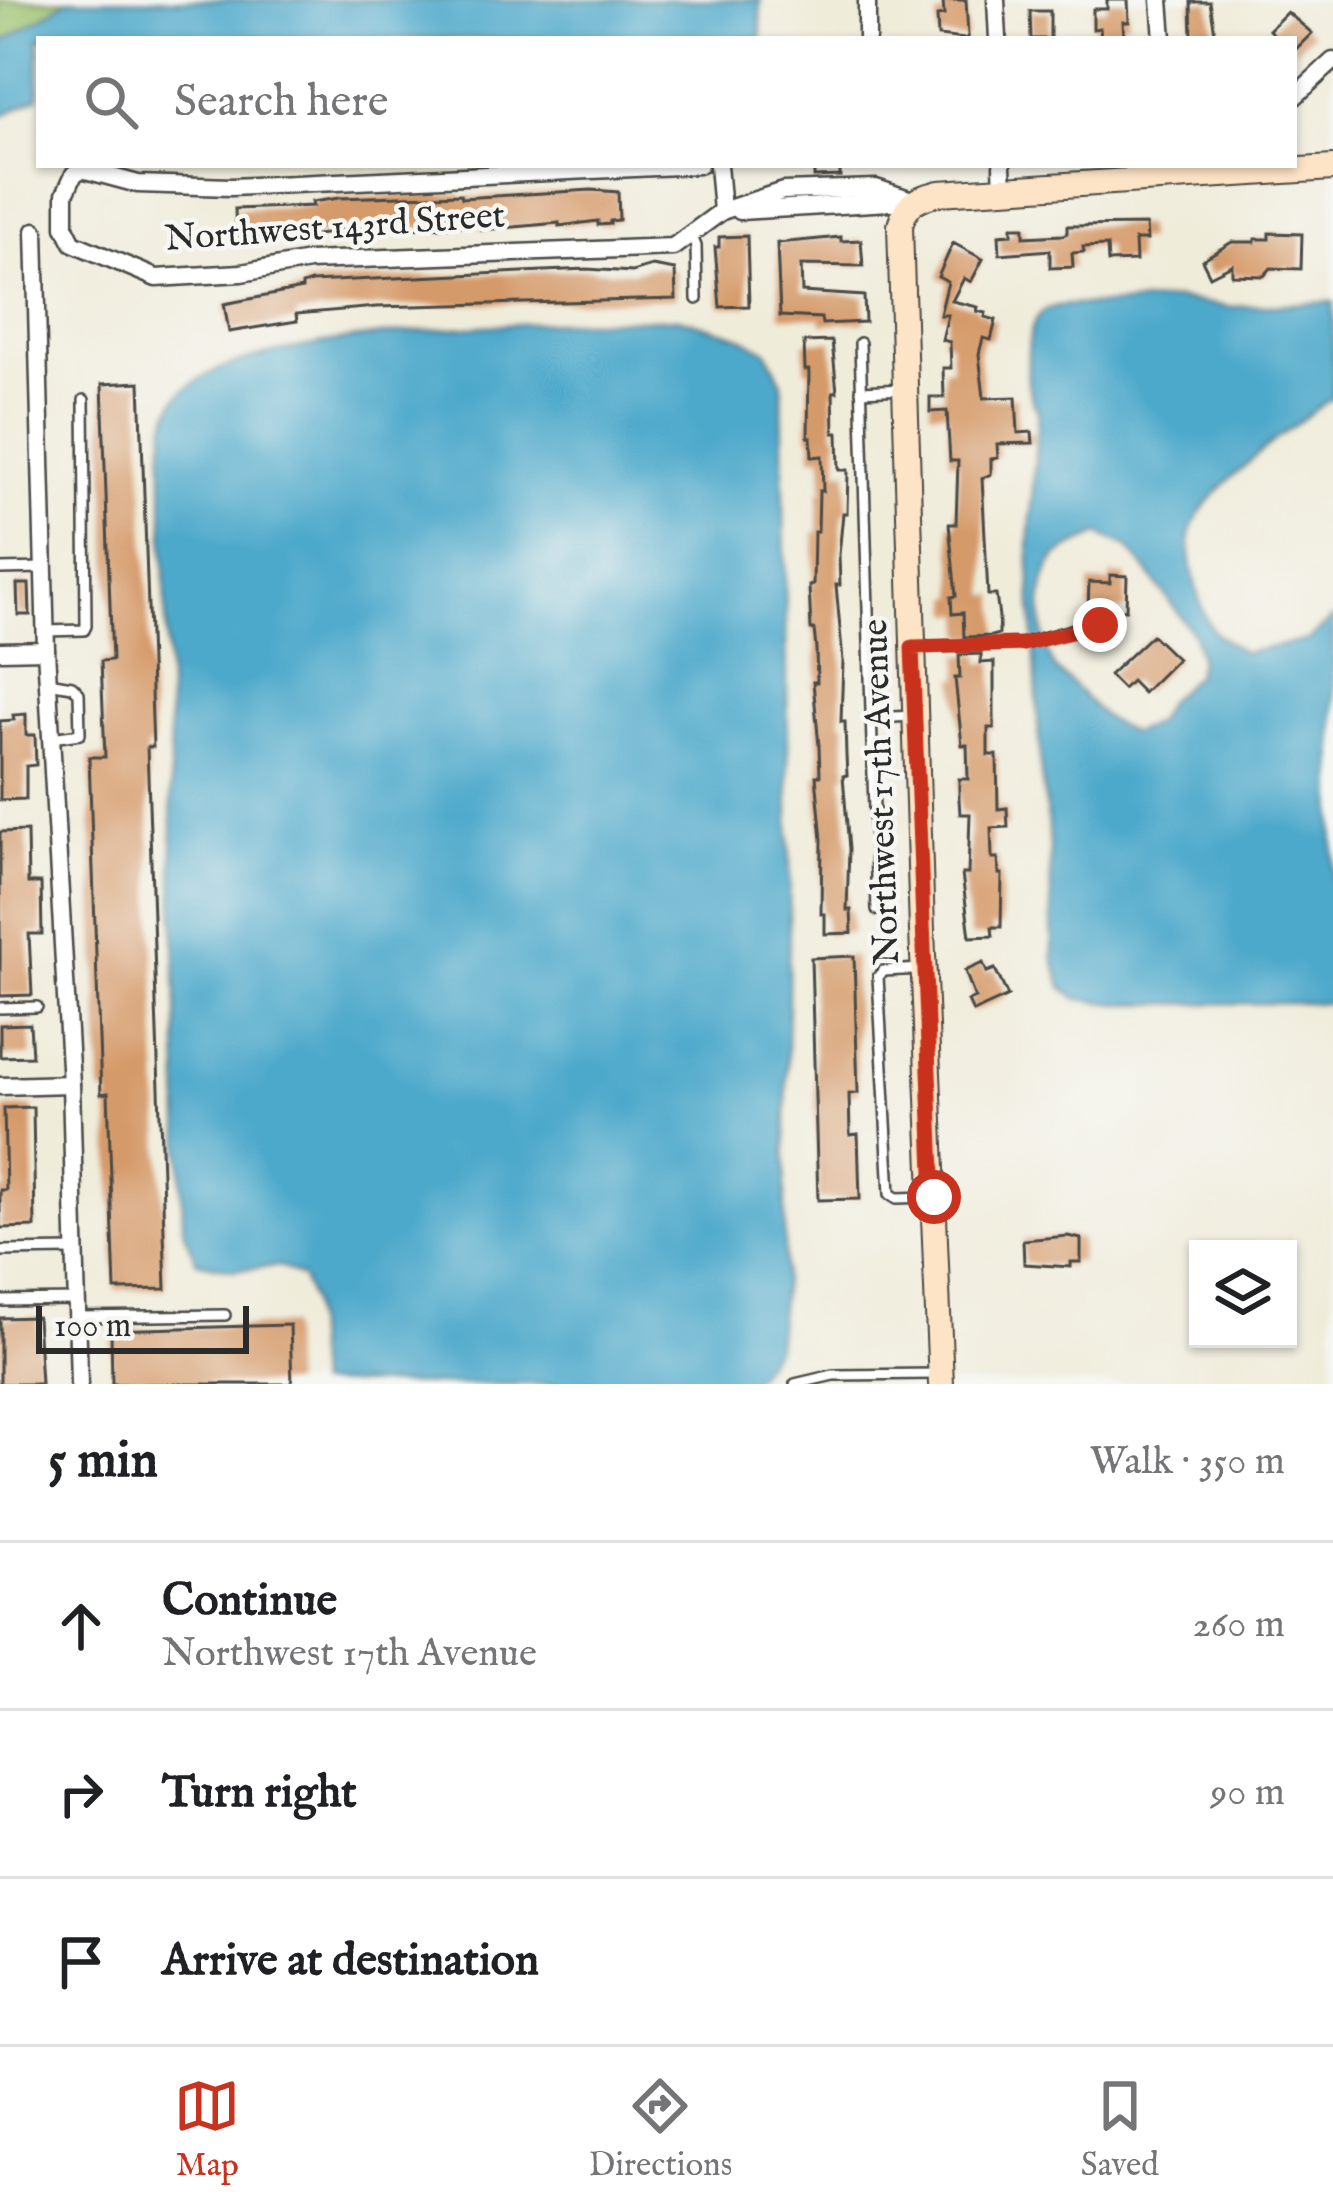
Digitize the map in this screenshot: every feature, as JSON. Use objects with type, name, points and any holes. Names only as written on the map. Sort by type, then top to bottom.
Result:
[{"type":"street","points":[[866,0],[867,36]]},
{"type":"street","points":[[996,0],[998,36]]},
{"type":"street","points":[[1160,0],[1162,36]]},
{"type":"street","points":[[1297,94],[1333,62]]},
{"type":"street","name":"Northwest 143rd Street","points":[[635,168],[230,187],[138,184],[82,169],[74,174],[65,194],[64,227],[73,243],[156,278],[241,273],[309,261],[673,247],[722,211]]},
{"type":"street","points":[[718,168],[722,211],[781,212],[912,200],[1003,177],[1333,168]]},
{"type":"street","name":"Northwest 17th Avenue","points":[[912,200],[900,226],[941,1379]]},
{"type":"street","points":[[35,231],[45,641],[70,1084],[79,1384]]},
{"type":"street","points":[[0,651],[45,641]]},
{"type":"street","points":[[0,1086],[70,1084]]},
{"type":"lane","points":[[690,232],[696,246],[697,299]]},
{"type":"lane","points":[[860,343],[878,910]]},
{"type":"lane","points":[[862,391],[906,389]]},
{"type":"lane","points":[[45,641],[86,626],[83,400]]},
{"type":"lane","points":[[0,569],[44,568]]},
{"type":"lane","points":[[912,647],[1022,644],[1087,627],[1114,626]]},
{"type":"lane","points":[[48,682],[73,686],[80,693],[80,734],[51,738]]},
{"type":"lane","points":[[872,718],[914,716]]},
{"type":"lane","points":[[923,969],[883,970],[878,976],[890,1194],[934,1197]]},
{"type":"lane","points":[[0,1008],[37,1007]]},
{"type":"lane","points":[[0,1251],[75,1250]]},
{"type":"lane","points":[[0,1301],[225,1315]]},
{"type":"lane","points":[[795,1384],[832,1375],[941,1379]]},
{"type":"green space","points":[[0,0],[68,0],[0,44]]},
{"type":"water","points":[[68,0],[760,0],[761,36],[36,36],[36,99],[0,117],[0,44]]},
{"type":"water","points":[[1176,299],[1229,307],[1333,302],[1333,398],[1276,440],[1212,498],[1191,531],[1190,554],[1208,621],[1243,653],[1308,640],[1333,618],[1333,1003],[1117,1004],[1078,999],[1062,987],[1053,957],[1029,547],[1038,410],[1028,383],[1030,336],[1040,314],[1058,306]],"holes":[[[1098,534],[1127,547],[1194,635],[1199,658],[1196,675],[1167,701],[1156,722],[1132,733],[1105,718],[1056,670],[1045,642],[1041,611],[1045,581],[1061,553]]]},
{"type":"water","points":[[678,318],[739,336],[767,351],[782,383],[790,863],[784,1272],[776,1346],[749,1384],[316,1384],[311,1302],[302,1278],[280,1266],[233,1270],[197,1262],[183,1228],[163,506],[163,450],[171,409],[177,398],[210,373],[265,355],[335,341],[492,326]]},
{"type":"building","points":[[943,0],[966,0],[968,36],[938,36],[937,16],[944,15]]},
{"type":"building","points":[[1107,0],[1128,0],[1124,36],[1101,36],[1100,28],[1093,29],[1093,9],[1107,9]]},
{"type":"building","points":[[1191,2],[1210,2],[1216,36],[1192,36]]},
{"type":"building","points":[[1030,11],[1050,11],[1050,36],[1031,36]]},
{"type":"building","points":[[1287,12],[1312,33],[1297,48],[1297,36],[1275,36],[1269,30]]},
{"type":"building","points":[[814,168],[840,168],[840,176],[814,177]]},
{"type":"building","points":[[618,192],[619,220],[481,230],[471,225],[362,232],[334,229],[334,233],[279,239],[236,238],[235,209],[313,206],[312,202],[339,198],[461,194],[462,198]]},
{"type":"building","points":[[1146,225],[1147,240],[1135,240],[1136,261],[1108,262],[1107,246],[1083,247],[1084,252],[1072,253],[1073,267],[1050,268],[1050,250],[1000,254],[999,235],[1012,234],[1012,227],[1024,227],[1024,237],[1063,235],[1067,226]]},
{"type":"building","points":[[1269,233],[1302,234],[1301,269],[1271,268],[1264,276],[1232,275],[1232,265],[1210,276],[1202,260],[1232,242],[1269,239]]},
{"type":"building","points":[[747,236],[749,306],[720,307],[715,247],[719,247],[719,237]]},
{"type":"building","points":[[841,237],[841,241],[861,240],[863,266],[801,265],[802,292],[864,296],[865,322],[822,324],[821,318],[780,316],[777,243]]},
{"type":"building","points":[[953,243],[983,259],[971,282],[964,278],[952,301],[978,307],[985,317],[996,320],[991,340],[983,338],[979,354],[984,398],[1016,397],[1018,433],[1032,432],[1033,443],[997,444],[998,458],[991,459],[991,474],[982,478],[988,595],[996,595],[999,617],[999,634],[991,636],[964,637],[963,613],[952,614],[951,597],[956,596],[949,524],[956,524],[958,461],[950,461],[947,411],[930,412],[930,397],[944,397],[943,368],[951,368],[950,342],[942,340],[948,315],[940,315],[948,282],[938,277]]},
{"type":"building","points":[[652,266],[675,270],[676,299],[376,307],[296,314],[297,321],[229,332],[224,304],[302,289],[311,282],[587,269],[632,272]]},
{"type":"building","points":[[832,341],[837,392],[833,392],[834,433],[838,433],[839,470],[848,470],[840,585],[836,585],[847,775],[843,776],[849,849],[847,910],[851,910],[852,933],[825,934],[813,682],[817,682],[816,649],[809,586],[813,585],[819,491],[823,491],[822,456],[812,457],[808,437],[809,370],[805,370],[804,342]]},
{"type":"building","points":[[140,382],[166,1289],[115,1290],[108,1093],[101,1094],[89,757],[105,757],[101,661],[112,660],[102,384]]},
{"type":"building","points":[[1110,575],[1127,576],[1126,610],[1088,609],[1089,582],[1110,583]]},
{"type":"building","points":[[17,584],[29,584],[30,615],[18,615]]},
{"type":"building","points":[[1152,635],[1177,659],[1143,693],[1131,681],[1123,689],[1109,675]]},
{"type":"building","points":[[981,654],[981,663],[994,662],[994,728],[988,728],[988,755],[997,755],[998,809],[1007,808],[1008,827],[991,828],[992,858],[998,858],[1002,874],[1001,927],[992,927],[993,936],[970,937],[962,874],[968,874],[970,814],[960,814],[959,799],[959,779],[968,779],[967,745],[962,745],[955,678],[960,678],[959,655]]},
{"type":"building","points":[[26,714],[26,735],[35,735],[36,765],[26,766],[26,799],[0,800],[0,721]]},
{"type":"building","points":[[27,831],[28,883],[41,883],[42,934],[29,934],[32,995],[0,996],[0,832]]},
{"type":"building","points":[[854,956],[858,1093],[849,1094],[850,1135],[858,1134],[860,1199],[818,1200],[811,958]]},
{"type":"building","points":[[983,963],[987,972],[995,969],[1008,996],[973,1012],[968,1001],[975,998],[965,971]]},
{"type":"building","points":[[30,1024],[32,1056],[0,1057],[0,1025]]},
{"type":"building","points":[[33,1107],[35,1227],[0,1228],[0,1190],[6,1190],[4,1108]]},
{"type":"building","points":[[1081,1239],[1081,1262],[1071,1262],[1071,1267],[1024,1264],[1023,1240]]},
{"type":"building","points":[[37,1317],[41,1384],[0,1384],[0,1318]]},
{"type":"building","points":[[290,1325],[292,1384],[112,1384],[111,1330]]},
{"type":"route","points":[[934,1197],[912,647],[1022,644],[1100,625]]}]
